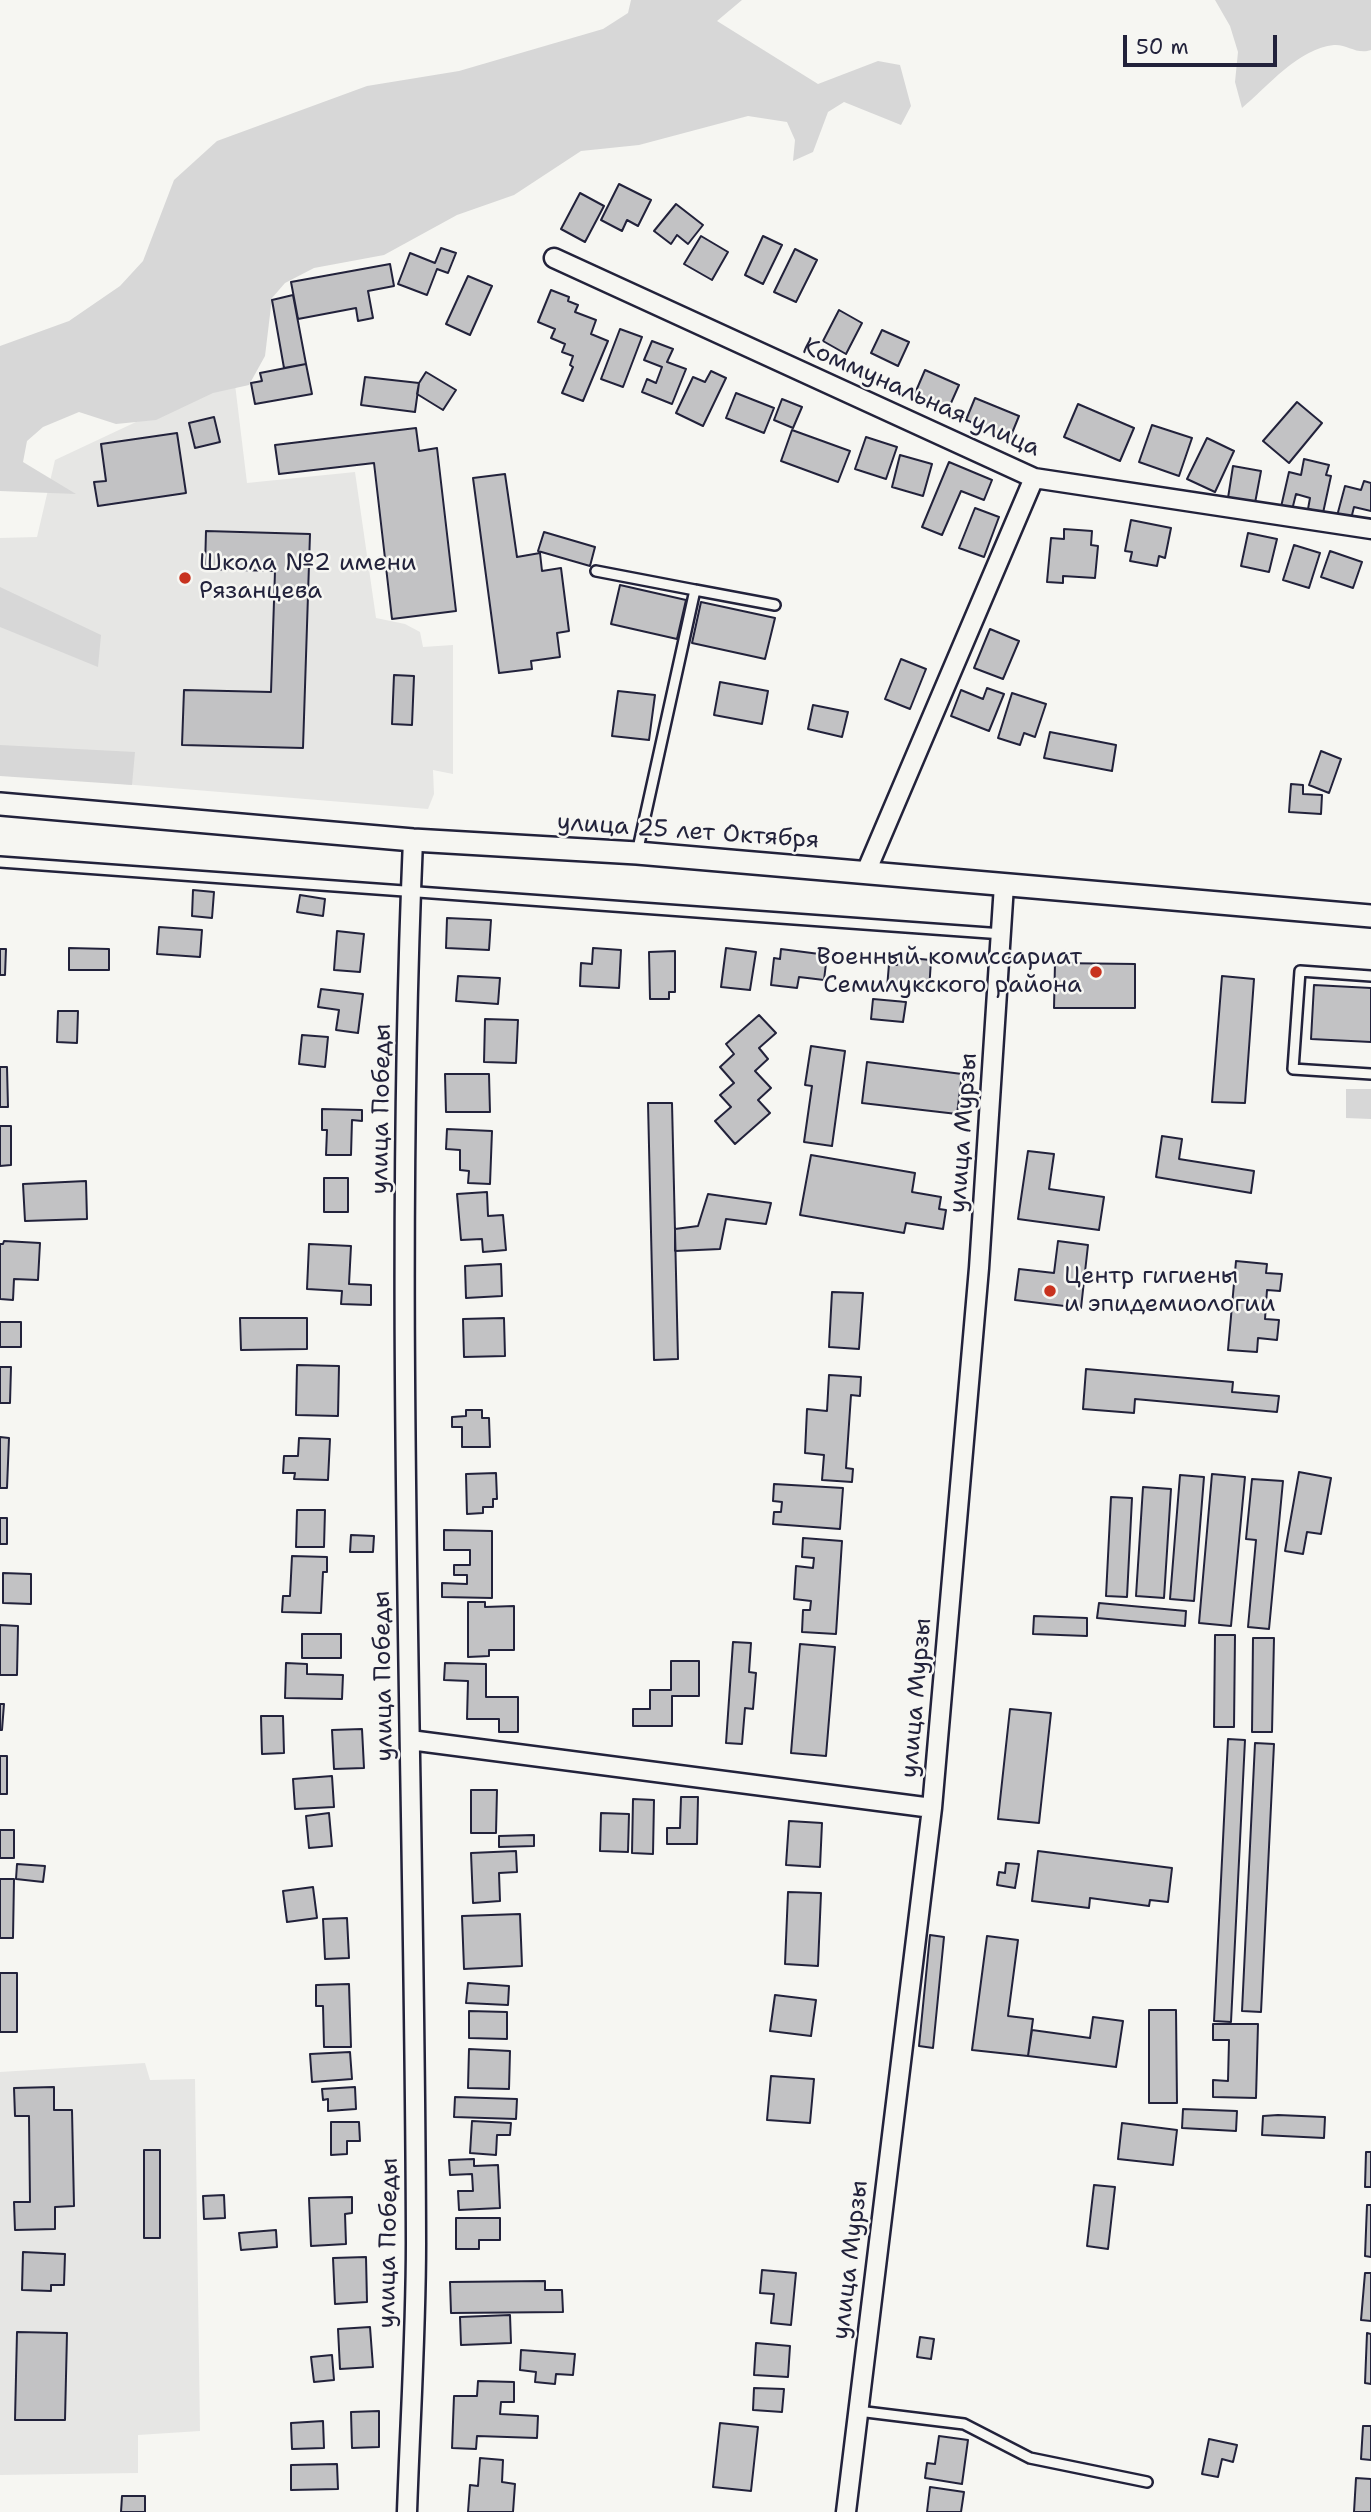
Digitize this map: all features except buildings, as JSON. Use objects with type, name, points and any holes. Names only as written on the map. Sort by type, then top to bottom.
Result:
[{"type":"street","name":"Коммунальная улица","points":[[554,258],[1034,478],[1371,529]]},
{"type":"street","points":[[866,872],[1034,478]]},
{"type":"street","name":"улица 25 лет Октября","points":[[0,804],[413,840],[637,853],[1371,916]]},
{"type":"street","name":"улица Победы","points":[[407,2512],[416,2247],[405,1174],[413,840]]},
{"type":"street","name":"улица Мурзы","points":[[845,2512],[932,1808],[978,1282],[1003,934],[1004,885]]},
{"type":"street","points":[[410,1740],[932,1808]]},
{"type":"lane","points":[[596,571],[775,605]]},
{"type":"lane","points":[[637,853],[695,590]]},
{"type":"lane","points":[[0,862],[1003,934]]},
{"type":"lane","points":[[1371,976],[1300,971],[1293,1069],[1371,1074]]},
{"type":"lane","points":[[858,2411],[964,2424],[1030,2458],[1147,2482]]},
{"type":"shaded area","points":[[631,0],[742,0],[717,21],[818,84],[878,61],[900,65],[911,106],[901,125],[844,102],[828,112],[813,152],[793,161],[795,140],[787,122],[748,116],[639,145],[581,151],[514,195],[457,215],[384,255],[314,268],[285,283],[272,298],[265,356],[249,385],[213,393],[156,420],[116,424],[79,412],[43,427],[27,441],[23,462],[76,494],[0,491],[0,346],[69,321],[120,286],[143,261],[174,180],[217,141],[367,86],[459,71],[603,29],[628,13]]},
{"type":"shaded area","points":[[1215,0],[1371,0],[1371,50],[1361,51],[1334,45],[1308,53],[1284,70],[1242,108],[1235,82],[1238,52],[1230,26]]},
{"type":"shaded area","name":"Школа №2 имени Рязанцева","points":[[234,376],[247,483],[355,472],[376,618],[405,624],[420,632],[423,647],[453,645],[453,774],[433,770],[434,794],[428,809],[0,774],[0,538],[37,537],[55,460]]},
{"type":"shaded area","points":[[0,587],[101,635],[98,667],[0,627]]},
{"type":"shaded area","points":[[0,745],[135,752],[132,785],[0,776]]},
{"type":"shaded area","points":[[1346,1089],[1371,1089],[1371,1119],[1346,1118]]},
{"type":"shaded area","points":[[145,2063],[150,2080],[195,2079],[200,2431],[138,2435],[138,2473],[0,2475],[0,2072]]},
{"type":"place","name":"Школа №2 имени Рязанцева","points":[[185,578]]},
{"type":"place","name":"Военный комиссариат Семилукского района","points":[[1096,972]]},
{"type":"place","name":"Центр гигиены и эпидемиологии","points":[[1050,1291]]}]
